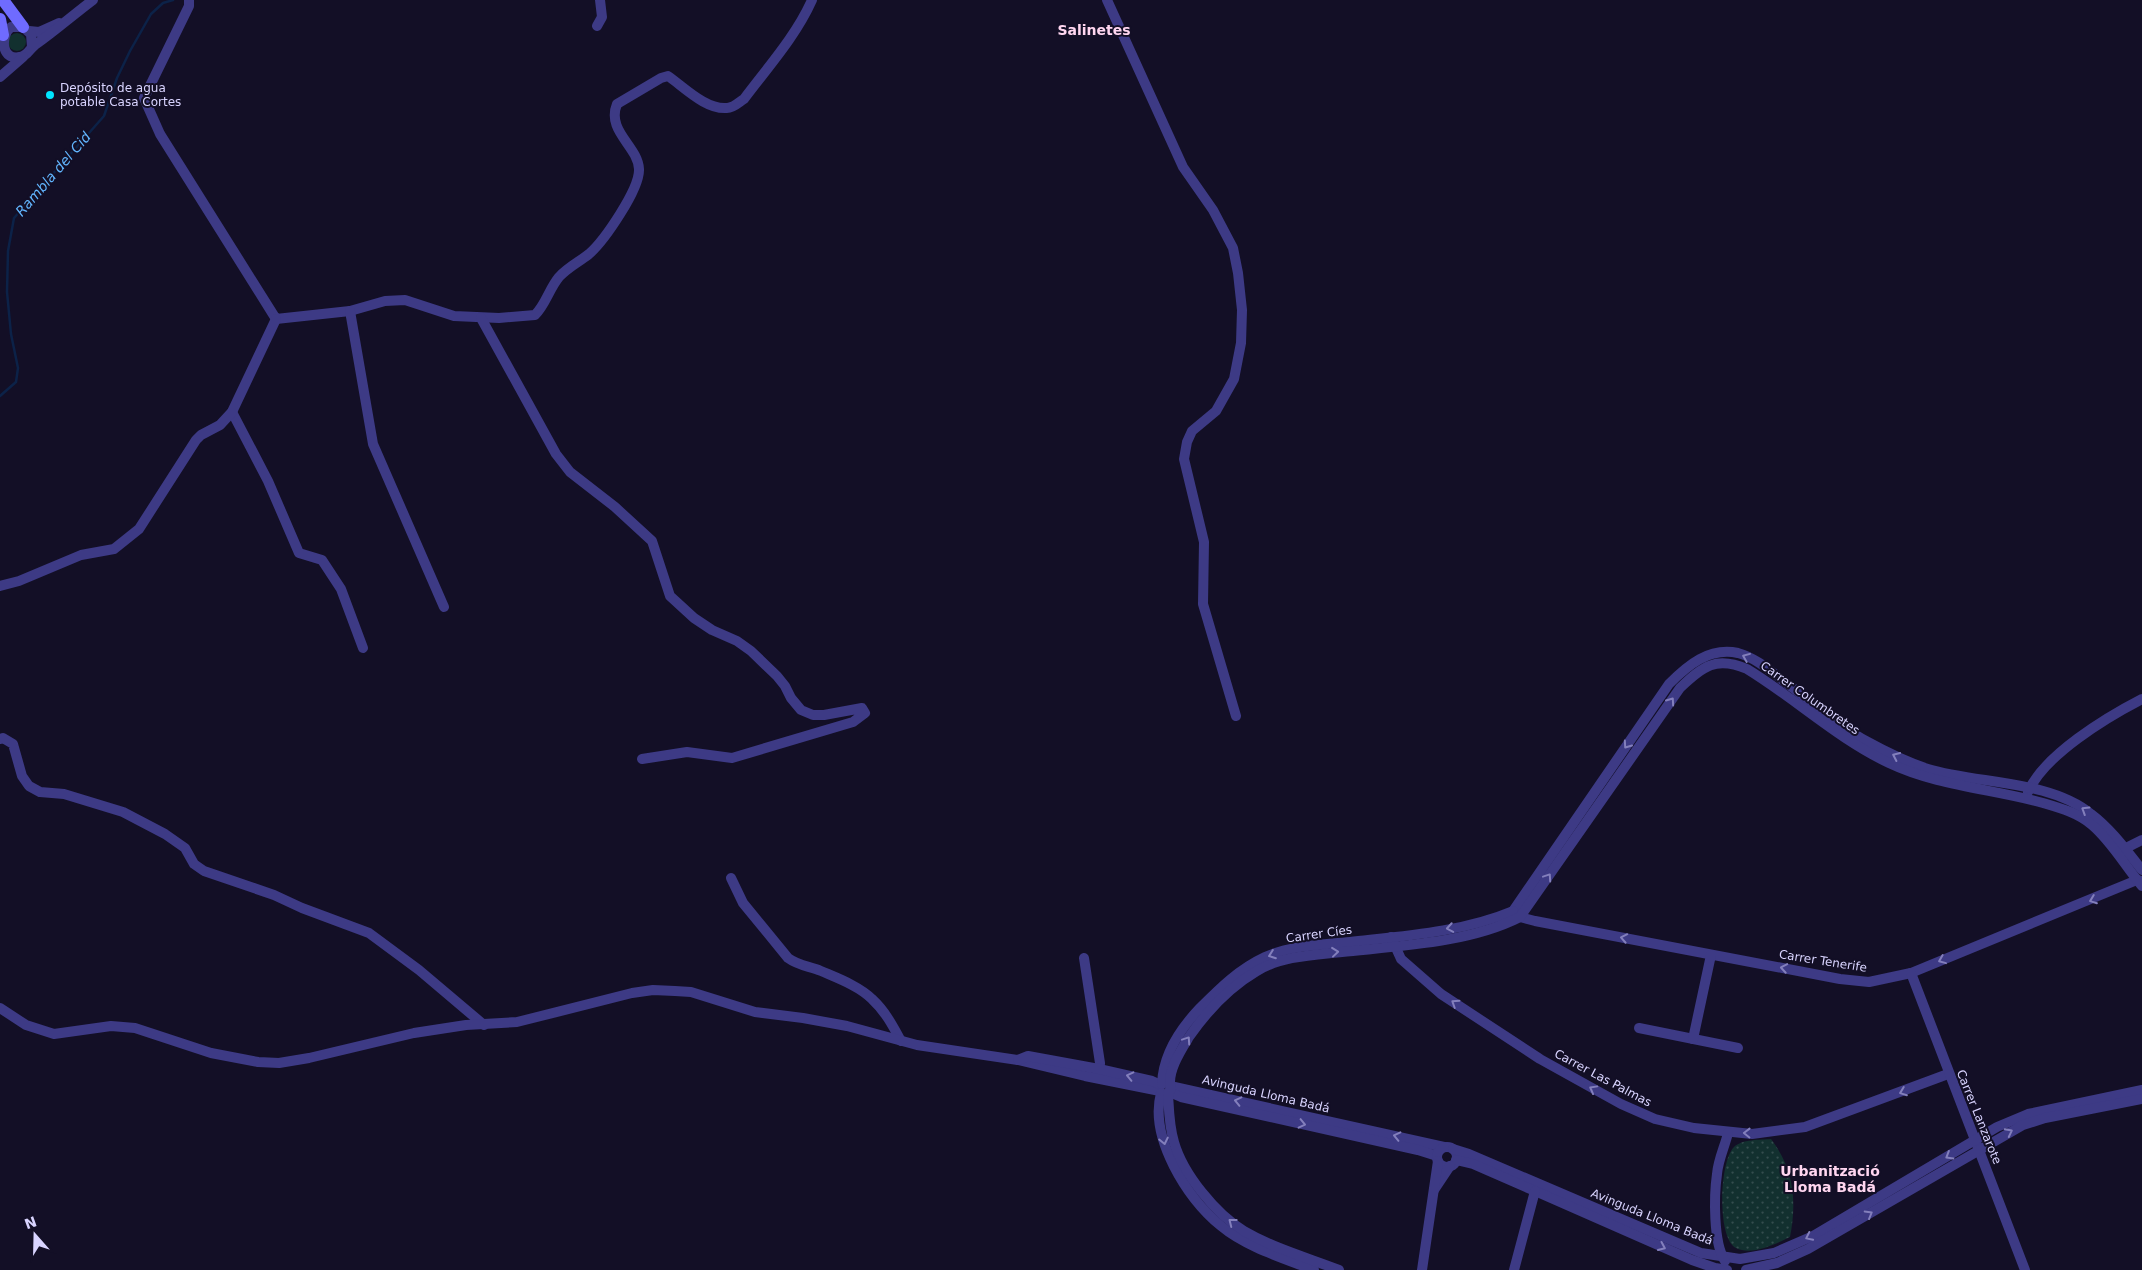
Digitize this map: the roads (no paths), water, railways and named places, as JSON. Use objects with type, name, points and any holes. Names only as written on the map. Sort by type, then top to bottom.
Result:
[{"type":"street","points":[[0,77],[29,53],[33,38],[3,0]]},
{"type":"street","points":[[32,47],[46,39],[93,0]]},
{"type":"street","points":[[189,0],[189,6],[144,98],[160,134],[276,319]]},
{"type":"street","points":[[597,26],[602,18],[600,0]]},
{"type":"street","points":[[276,319],[350,311],[385,301],[405,300],[454,316],[519,318],[535,315],[542,307],[559,278],[571,265],[588,255],[599,244],[630,196],[640,172],[637,156],[620,136],[616,123],[615,110],[617,104],[661,78],[668,76],[714,106],[729,108],[736,105],[744,98],[790,38],[806,14],[812,0]]},
{"type":"street","points":[[1108,0],[1183,167],[1214,210],[1233,248],[1238,273],[1242,310],[1241,343],[1234,379],[1216,411],[1192,431],[1187,442],[1184,459],[1204,542],[1203,604],[1236,716]]},
{"type":"street","points":[[2,44],[12,27],[39,32],[75,14]]},
{"type":"street","points":[[0,19],[2,44],[10,56],[23,57]]},
{"type":"street","points":[[350,311],[374,444],[444,607]]},
{"type":"street","points":[[481,318],[556,454],[570,472],[616,507],[652,541],[670,596],[694,618],[712,630],[737,641],[765,663],[785,686],[790,698],[801,710],[824,715],[862,708],[865,713],[853,722],[732,758],[687,752],[642,759]]},
{"type":"street","points":[[0,586],[19,581],[81,555],[114,549],[139,528],[196,440],[201,435],[220,425],[232,412],[276,319]]},
{"type":"street","points":[[232,412],[268,481],[299,553],[322,560],[341,589],[363,648]]},
{"type":"street","name":"Carrer Columbretes","points":[[1516,914],[1680,688],[1704,668],[1718,663],[1732,662],[1748,669],[1858,748],[1891,764],[1910,772],[1954,783],[2028,793],[2068,810],[2091,824],[2142,870]]},
{"type":"street","points":[[2028,793],[2049,764],[2079,737],[2142,699]]},
{"type":"street","points":[[0,739],[2,738],[13,744],[22,776],[28,786],[40,792],[64,794],[123,812],[165,834],[185,848],[194,864],[204,871],[274,894],[302,908],[369,933],[419,970],[484,1025]]},
{"type":"street","points":[[2121,850],[2142,840]]},
{"type":"street","name":"Carrer Columbretes","points":[[2121,850],[2140,882]]},
{"type":"street","points":[[731,878],[743,904],[788,958],[797,964],[836,978],[871,998],[884,1013],[901,1041]]},
{"type":"street","name":"Carrer Tenerife","points":[[1516,914],[1711,955],[1840,979],[1869,982],[1911,974],[2140,882]]},
{"type":"street","name":"Carrer Cíes","points":[[1314,1270],[1240,1239],[1221,1226],[1198,1202],[1178,1174],[1163,1142],[1159,1105],[1182,1047],[1198,1024],[1227,993],[1258,970],[1304,956],[1481,931],[1504,925],[1516,914]]},
{"type":"street","name":"Carrer Las Palmas","points":[[1393,942],[1408,966],[1441,994],[1540,1059],[1622,1104],[1655,1119],[1728,1133],[1752,1134],[1805,1127],[1948,1074]]},
{"type":"street","points":[[1693,1039],[1711,955]]},
{"type":"street","points":[[1084,958],[1100,1063],[1099,1074]]},
{"type":"street","name":"Carrer Lanzarote","points":[[1911,974],[2025,1270]]},
{"type":"street","name":"Avinguda Lloma Badá","points":[[0,1008],[26,1025],[54,1034],[111,1026],[135,1028],[211,1053],[242,1060],[279,1062],[309,1058],[414,1033],[466,1025],[517,1022],[632,993],[654,990],[691,992],[755,1012],[847,1026],[901,1041],[936,1048],[1021,1061],[1028,1056],[1099,1074],[1152,1081],[1181,1097],[1418,1150],[1437,1159]]},
{"type":"street","points":[[1639,1028],[1738,1048]]},
{"type":"street","name":"Avinguda Lloma Badá","points":[[1165,1089],[1449,1148],[1469,1154],[1700,1254],[1740,1259],[1774,1253],[1805,1239],[1997,1127],[2028,1114],[2142,1090]]},
{"type":"street","name":"Carrer Cíes","points":[[1165,1089],[1174,1145],[1188,1173],[1221,1213],[1243,1231],[1273,1245],[1339,1270]]},
{"type":"street","points":[[1746,1270],[1777,1263],[1808,1249],[2023,1125],[2045,1118],[2142,1099]]},
{"type":"street","points":[[1728,1133],[1717,1172],[1716,1212],[1718,1240],[1722,1257],[1729,1270]]},
{"type":"street","points":[[1422,1270],[1437,1159],[1439,1151],[1449,1148],[1456,1154],[1453,1163],[1434,1191]]},
{"type":"street","points":[[1437,1159],[1444,1167],[1453,1163]]},
{"type":"street","name":"Avinguda Lloma Badá","points":[[1453,1163],[1473,1164],[1692,1260],[1715,1268],[1729,1270]]},
{"type":"street","points":[[1514,1270],[1536,1191]]},
{"type":"waterway","name":"Rambla del Cid","points":[[0,396],[16,382],[18,368],[11,334],[7,292],[8,251],[14,218],[104,116],[117,78],[151,14],[163,3],[173,0]]},
{"type":"place","name":"Depósito de agua potable Casa Cortes","points":[[50,95]]},
{"type":"district","name":"Salinetes","points":[[1094,30]]},
{"type":"district","name":"Urbanització Lloma Badá","points":[[1830,1180]]}]
